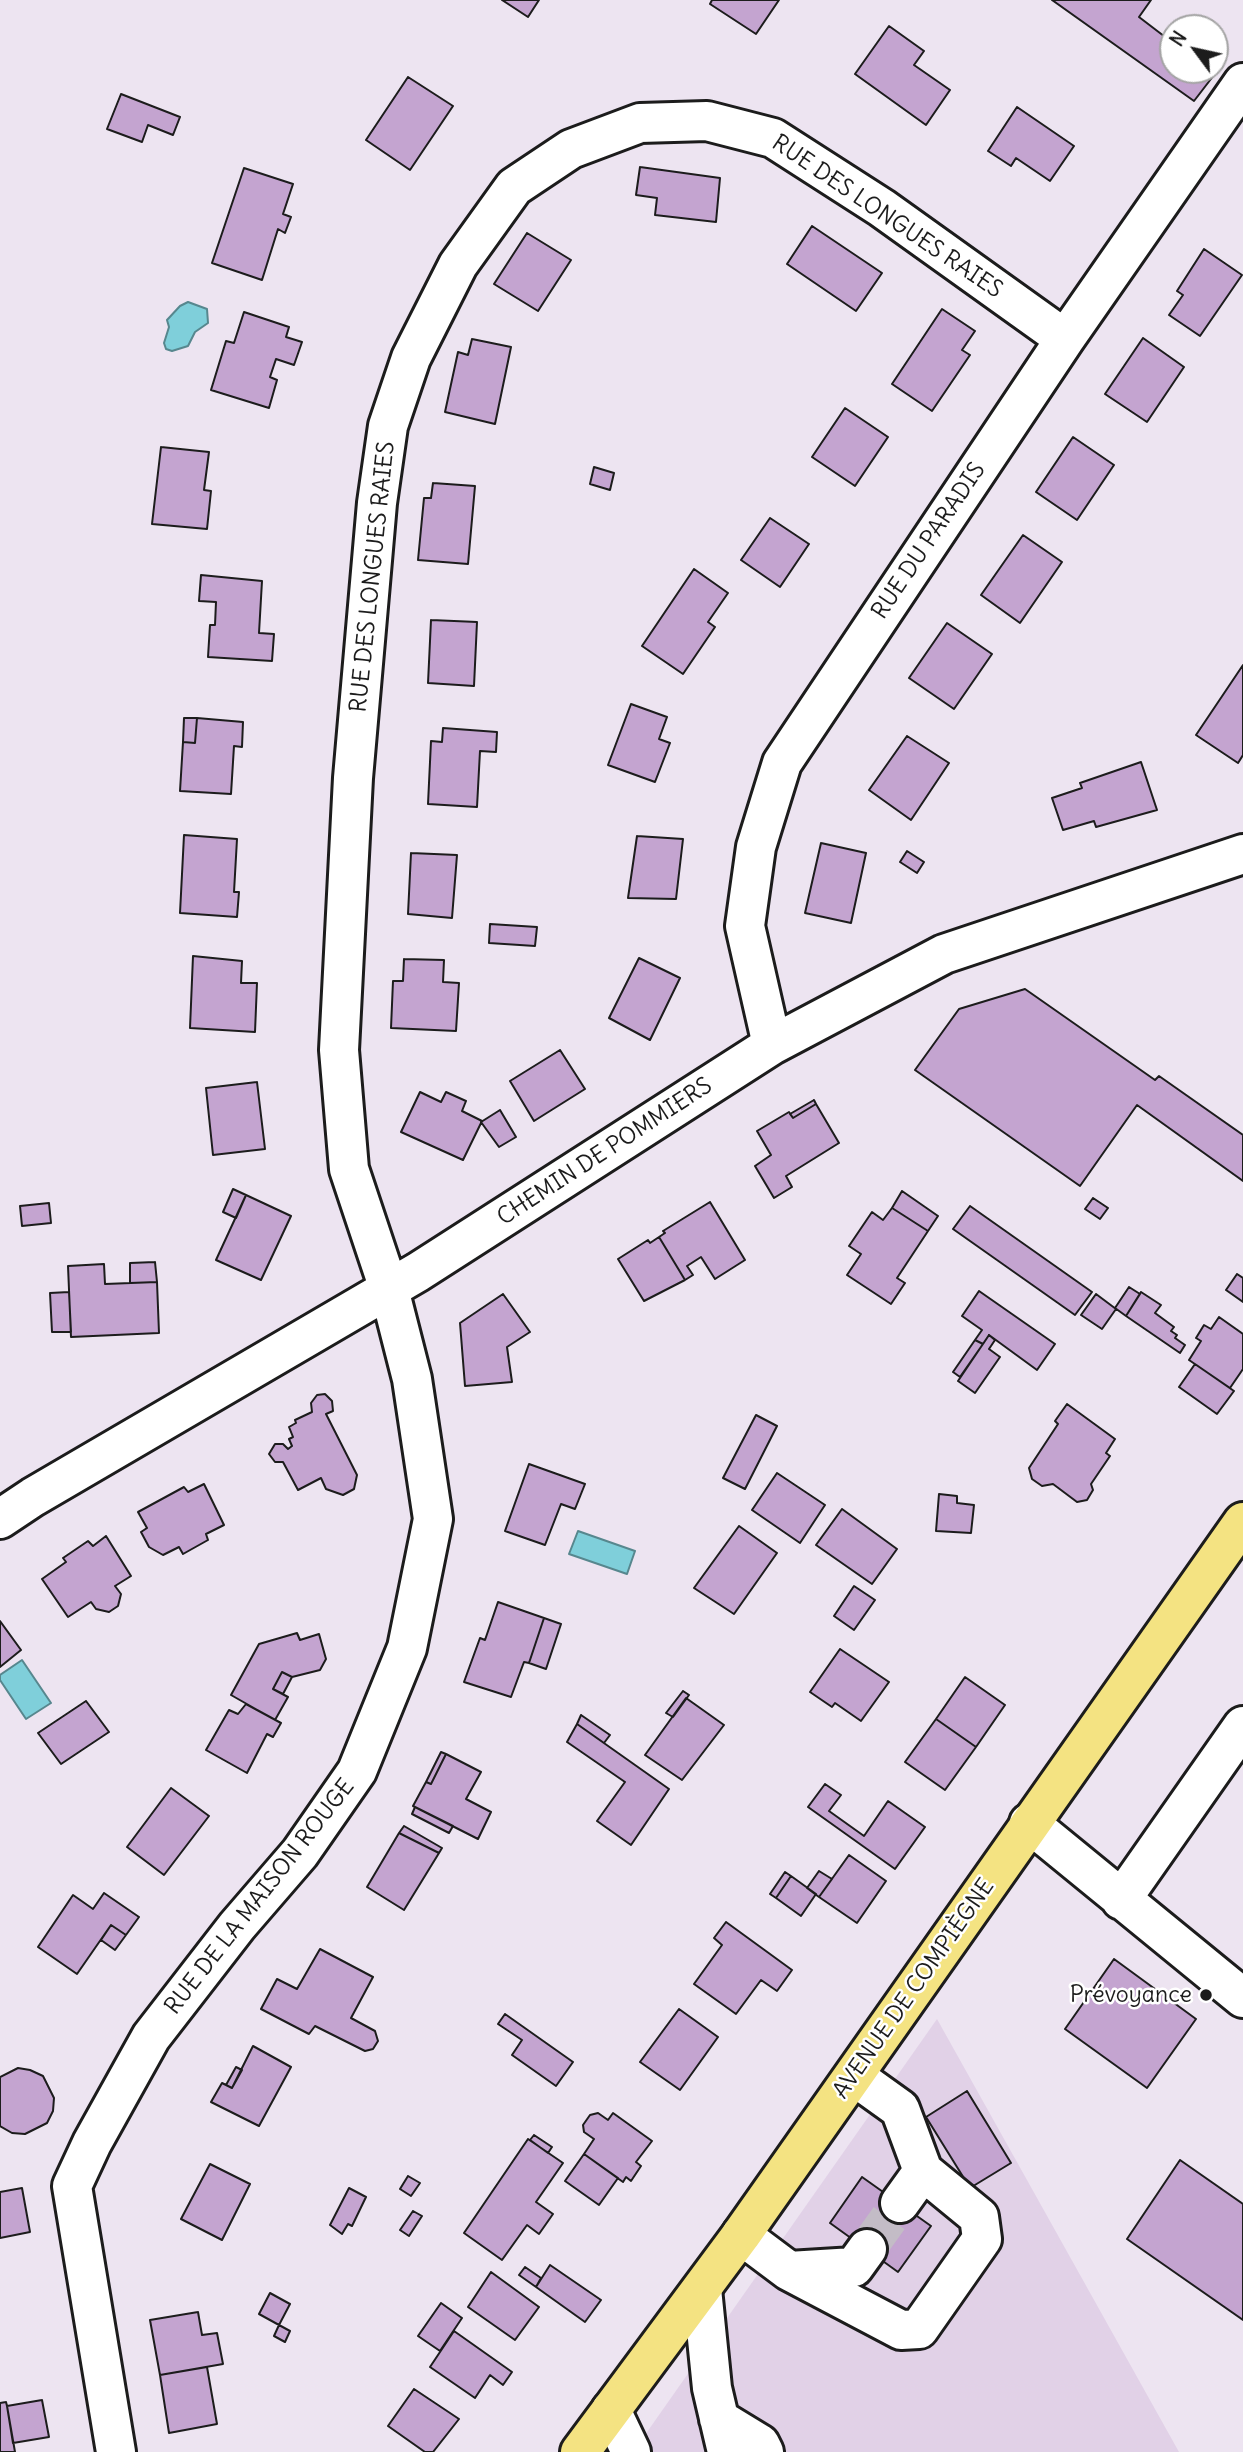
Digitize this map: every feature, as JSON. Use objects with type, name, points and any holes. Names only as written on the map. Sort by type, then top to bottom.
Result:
[{"type":"main road","name":"AVENUE DE COMPIÈGNE","points":[[580,2452],[741,2235],[1243,1522]]},
{"type":"street","name":"RUE DU PARADIS","points":[[772,1045],[745,926],[755,847],[782,763],[1065,339],[1243,83]]},
{"type":"street","name":"RUE DES LONGUES RAIES","points":[[389,1289],[349,1169],[339,1050],[353,778],[377,503],[388,426],[411,358],[458,265],[514,187],[571,149],[640,123],[707,121],[773,138],[882,208],[1065,339]]},
{"type":"street","name":"CHEMIN DE POMMIERS","points":[[0,1519],[33,1497],[389,1289],[772,1045],[944,954],[1243,855]]},
{"type":"street","name":"RUE DE LA MAISON ROUGE","points":[[116,2452],[72,2186],[92,2143],[151,2037],[237,1926],[300,1853],[357,1771],[407,1648],[433,1519],[412,1380],[389,1289]]},
{"type":"street","points":[[1121,1900],[1243,1726]]},
{"type":"street","points":[[1029,1823],[1243,1998]]},
{"type":"street","points":[[741,2235],[789,2272],[901,2330],[919,2329],[982,2239],[979,2217],[923,2171],[900,2109],[854,2076]]},
{"type":"street","points":[[900,2203],[923,2171]]},
{"type":"street","points":[[789,2272],[854,2267],[867,2249]]},
{"type":"street","points":[[702,2289],[712,2388],[723,2436],[760,2444],[764,2452]]},
{"type":"street","points":[[611,2410],[631,2452]]},
{"type":"shaded area","points":[[937,2019],[1179,2452],[633,2452]]},
{"type":"water","points":[[188,302],[207,309],[208,323],[195,332],[188,346],[172,351],[166,349],[164,343],[169,327],[167,320],[180,306]]},
{"type":"water","points":[[578,1531],[635,1551],[627,1574],[569,1554]]},
{"type":"water","points":[[22,1660],[51,1703],[26,1719],[0,1680],[0,1675]]},
{"type":"building","points":[[502,0],[539,0],[528,17]]},
{"type":"building","points":[[712,0],[779,0],[756,34],[710,4]]},
{"type":"building","points":[[1052,0],[1151,0],[1139,17],[1159,32],[1159,76]]},
{"type":"building","points":[[889,26],[924,51],[914,65],[950,90],[926,125],[855,74]]},
{"type":"building","points":[[408,77],[453,106],[410,170],[366,140]]},
{"type":"building","points":[[1170,84],[1207,84],[1194,101]]},
{"type":"building","points":[[121,94],[180,117],[173,135],[148,125],[142,142],[107,129]]},
{"type":"building","points":[[1017,107],[1074,146],[1050,181],[1016,158],[1011,166],[988,151]]},
{"type":"building","points":[[640,167],[720,178],[716,222],[655,215],[657,198],[636,195]]},
{"type":"building","points":[[244,168],[293,184],[283,214],[291,217],[285,233],[278,229],[262,280],[212,263]]},
{"type":"building","points":[[812,226],[882,273],[856,311],[787,264]]},
{"type":"building","points":[[527,233],[571,260],[538,311],[494,284]]},
{"type":"building","points":[[1204,249],[1242,275],[1200,336],[1169,315],[1183,295],[1177,291]]},
{"type":"building","points":[[942,309],[975,331],[962,350],[970,355],[932,411],[892,384]]},
{"type":"building","points":[[244,312],[289,327],[286,337],[302,342],[294,365],[276,359],[270,377],[277,380],[269,408],[211,390],[226,341],[234,343]]},
{"type":"building","points":[[1143,338],[1184,367],[1147,422],[1105,394]]},
{"type":"building","points":[[472,339],[511,347],[495,424],[445,412],[458,352],[468,355]]},
{"type":"building","points":[[845,408],[888,437],[855,486],[812,457]]},
{"type":"building","points":[[1073,437],[1114,465],[1077,520],[1036,492]]},
{"type":"building","points":[[161,447],[209,452],[204,490],[211,491],[207,529],[152,524]]},
{"type":"building","points":[[594,467],[614,473],[610,490],[590,484]]},
{"type":"building","points":[[433,483],[475,486],[468,564],[418,560],[424,498],[431,498]]},
{"type":"building","points":[[770,518],[809,544],[780,587],[741,560]]},
{"type":"building","points":[[1023,535],[1062,562],[1020,623],[981,595]]},
{"type":"building","points":[[694,569],[728,593],[708,622],[715,627],[683,674],[642,646]]},
{"type":"building","points":[[201,575],[262,581],[259,633],[274,634],[272,661],[208,657],[210,625],[215,625],[216,602],[199,601]]},
{"type":"building","points":[[431,620],[477,622],[474,686],[428,683]]},
{"type":"building","points":[[947,623],[992,654],[954,709],[909,678]]},
{"type":"building","points":[[1243,665],[1243,755],[1238,763],[1196,735]]},
{"type":"building","points":[[631,704],[667,717],[659,739],[670,743],[655,782],[608,765]]},
{"type":"building","points":[[184,718],[197,718],[195,743],[183,742]]},
{"type":"building","points":[[197,718],[243,722],[242,747],[234,746],[231,794],[180,791],[183,742],[195,743]]},
{"type":"building","points":[[443,728],[497,732],[496,752],[480,751],[477,807],[428,804],[431,741],[442,742]]},
{"type":"building","points":[[907,736],[949,763],[911,820],[869,790]]},
{"type":"building","points":[[1141,762],[1157,810],[1096,827],[1094,821],[1063,830],[1052,798],[1082,788],[1080,783]]},
{"type":"building","points":[[184,835],[237,839],[234,892],[239,892],[237,917],[180,913]]},
{"type":"building","points":[[637,836],[683,839],[676,899],[628,898]]},
{"type":"building","points":[[821,843],[866,853],[851,923],[805,913]]},
{"type":"building","points":[[907,851],[924,862],[917,873],[900,862]]},
{"type":"building","points":[[411,853],[457,855],[452,918],[408,914]]},
{"type":"building","points":[[490,924],[537,927],[535,946],[489,943]]},
{"type":"building","points":[[193,956],[242,961],[241,983],[257,983],[255,1032],[190,1028]]},
{"type":"building","points":[[639,958],[680,978],[650,1040],[609,1018]]},
{"type":"building","points":[[404,959],[444,960],[443,982],[459,983],[456,1031],[391,1028],[393,981],[403,981]]},
{"type":"building","points":[[1025,989],[1155,1080],[1159,1076],[1243,1135],[1243,1181],[1137,1105],[1080,1186],[915,1070],[959,1009]]},
{"type":"building","points":[[560,1050],[585,1089],[534,1121],[510,1081]]},
{"type":"building","points":[[257,1082],[265,1149],[213,1155],[206,1088]]},
{"type":"building","points":[[420,1092],[441,1102],[446,1092],[466,1101],[462,1111],[482,1121],[463,1160],[401,1132]]},
{"type":"building","points":[[814,1100],[816,1104],[793,1118],[790,1114]]},
{"type":"building","points":[[816,1104],[839,1143],[786,1176],[792,1187],[774,1198],[755,1166],[771,1155],[757,1131],[789,1112],[793,1118]]},
{"type":"building","points":[[500,1110],[516,1137],[499,1147],[481,1122]]},
{"type":"building","points":[[233,1189],[246,1195],[236,1218],[223,1212]]},
{"type":"building","points":[[902,1191],[938,1216],[928,1231],[892,1208]]},
{"type":"building","points":[[246,1195],[291,1216],[261,1280],[216,1260]]},
{"type":"building","points":[[1093,1198],[1108,1208],[1100,1219],[1085,1209]]},
{"type":"building","points":[[710,1202],[745,1260],[715,1279],[701,1257],[687,1266],[693,1275],[685,1280],[659,1237],[665,1233],[663,1231]]},
{"type":"building","points":[[49,1203],[51,1223],[22,1226],[20,1206]]},
{"type":"building","points":[[970,1206],[1092,1292],[1075,1315],[953,1229]]},
{"type":"building","points":[[892,1208],[928,1231],[897,1278],[905,1283],[891,1304],[847,1275],[861,1254],[849,1246],[872,1212],[883,1220]]},
{"type":"building","points":[[659,1237],[685,1280],[644,1301],[618,1259],[648,1240],[650,1243]]},
{"type":"building","points":[[155,1262],[157,1282],[130,1283],[130,1263]]},
{"type":"building","points":[[104,1264],[105,1284],[157,1282],[159,1333],[71,1337],[68,1266]]},
{"type":"building","points":[[1237,1274],[1243,1278],[1243,1302],[1226,1290]]},
{"type":"building","points":[[1129,1287],[1140,1294],[1126,1316],[1115,1308]]},
{"type":"building","points":[[979,1291],[1055,1344],[1037,1370],[989,1335],[983,1344],[975,1340],[982,1330],[962,1316]]},
{"type":"building","points":[[69,1292],[71,1332],[52,1332],[50,1293]]},
{"type":"building","points":[[1141,1292],[1161,1305],[1155,1313],[1174,1327],[1171,1331],[1177,1335],[1175,1338],[1185,1345],[1180,1353],[1126,1316]]},
{"type":"building","points":[[503,1294],[530,1332],[507,1347],[512,1382],[465,1386],[460,1323]]},
{"type":"building","points":[[1096,1294],[1116,1309],[1102,1329],[1081,1315]]},
{"type":"building","points":[[1219,1317],[1243,1334],[1243,1369],[1230,1388],[1189,1360],[1201,1341],[1196,1338],[1204,1325],[1211,1329]]},
{"type":"building","points":[[989,1335],[995,1340],[989,1349],[1000,1357],[975,1393],[958,1381]]},
{"type":"building","points":[[975,1340],[983,1344],[960,1377],[953,1372]]},
{"type":"building","points":[[1195,1364],[1234,1391],[1217,1414],[1179,1387]]},
{"type":"building","points":[[325,1394],[332,1401],[333,1411],[326,1414],[357,1475],[354,1489],[343,1495],[326,1489],[321,1478],[298,1490],[283,1462],[275,1462],[269,1454],[275,1444],[283,1444],[288,1449],[292,1446],[289,1439],[293,1437],[289,1427],[296,1423],[295,1420],[312,1412],[311,1403],[317,1395]]},
{"type":"building","points":[[1067,1404],[1115,1439],[1106,1453],[1110,1456],[1091,1484],[1093,1490],[1087,1500],[1077,1502],[1053,1484],[1042,1486],[1032,1479],[1029,1468],[1058,1424],[1055,1421]]},
{"type":"building","points":[[756,1415],[777,1426],[745,1489],[723,1478]]},
{"type":"building","points":[[529,1464],[585,1484],[575,1509],[561,1504],[545,1545],[505,1531]]},
{"type":"building","points":[[777,1473],[825,1505],[800,1543],[752,1510]]},
{"type":"building","points":[[204,1484],[224,1525],[206,1534],[208,1540],[183,1554],[179,1547],[163,1555],[149,1547],[141,1532],[147,1528],[138,1512],[184,1487],[188,1492]]},
{"type":"building","points":[[939,1494],[957,1496],[957,1503],[974,1505],[971,1533],[936,1531]]},
{"type":"building","points":[[842,1509],[897,1549],[872,1584],[816,1545]]},
{"type":"building","points":[[739,1526],[777,1553],[734,1614],[694,1588]]},
{"type":"building","points":[[106,1536],[131,1576],[115,1586],[121,1594],[118,1606],[109,1612],[96,1609],[91,1602],[68,1617],[42,1579],[66,1562],[63,1558],[88,1541],[93,1546]]},
{"type":"building","points":[[854,1586],[875,1600],[854,1630],[834,1616]]},
{"type":"building","points":[[498,1602],[544,1618],[529,1663],[524,1662],[511,1697],[464,1682],[480,1638],[485,1640]]},
{"type":"building","points":[[544,1618],[561,1624],[546,1669],[529,1663]]},
{"type":"building","points":[[0,1621],[21,1650],[0,1667]]},
{"type":"building","points":[[297,1633],[300,1640],[319,1634],[326,1659],[320,1670],[292,1677],[282,1672],[273,1689],[288,1697],[275,1720],[231,1695],[259,1644]]},
{"type":"building","points":[[840,1649],[889,1682],[861,1721],[835,1703],[832,1707],[810,1692]]},
{"type":"building","points":[[282,1672],[292,1677],[283,1694],[273,1689]]},
{"type":"building","points":[[965,1677],[1005,1705],[976,1747],[936,1719]]},
{"type":"building","points":[[683,1691],[689,1695],[673,1717],[666,1713]]},
{"type":"building","points":[[686,1698],[724,1725],[682,1780],[645,1755]]},
{"type":"building","points":[[86,1701],[109,1732],[61,1764],[38,1733]]},
{"type":"building","points":[[246,1704],[281,1723],[273,1737],[267,1734],[247,1773],[206,1750],[229,1710],[238,1714]]},
{"type":"building","points":[[581,1715],[610,1735],[604,1743],[577,1724]]},
{"type":"building","points":[[936,1719],[976,1747],[945,1790],[905,1762]]},
{"type":"building","points":[[577,1724],[669,1789],[631,1845],[597,1821],[625,1782],[567,1742]]},
{"type":"building","points":[[441,1752],[446,1754],[431,1784],[426,1782]]},
{"type":"building","points":[[446,1754],[481,1772],[466,1799],[491,1812],[478,1839],[413,1806],[426,1782],[431,1784]]},
{"type":"building","points":[[825,1784],[841,1795],[829,1811],[864,1836],[888,1801],[925,1827],[895,1869],[808,1807]]},
{"type":"building","points":[[171,1788],[209,1816],[164,1875],[127,1847]]},
{"type":"building","points":[[415,1807],[453,1826],[449,1833],[412,1814]]},
{"type":"building","points":[[404,1826],[442,1848],[439,1853],[399,1833]]},
{"type":"building","points":[[399,1833],[439,1853],[404,1910],[367,1887]]},
{"type":"building","points":[[849,1855],[886,1881],[857,1923],[819,1897]]},
{"type":"building","points":[[819,1871],[832,1879],[819,1897],[807,1888]]},
{"type":"building","points":[[785,1872],[791,1876],[776,1898],[770,1894]]},
{"type":"building","points":[[791,1876],[816,1894],[801,1916],[776,1898]]},
{"type":"building","points":[[104,1893],[139,1917],[126,1935],[111,1925],[77,1974],[38,1947],[73,1895],[93,1909]]},
{"type":"building","points":[[726,1922],[792,1970],[777,1991],[761,1980],[736,2014],[694,1984],[722,1945],[714,1938]]},
{"type":"building","points":[[111,1925],[126,1935],[115,1950],[101,1940]]},
{"type":"building","points":[[320,1949],[373,1977],[351,2018],[375,2031],[378,2041],[373,2049],[365,2051],[315,2026],[309,2034],[261,2009],[277,1979],[297,1989]]},
{"type":"building","points":[[1114,1959],[1196,2019],[1147,2088],[1065,2029]]},
{"type":"building","points":[[679,2009],[718,2037],[680,2090],[640,2062]]},
{"type":"building","points":[[505,2014],[573,2062],[556,2086],[512,2055],[522,2040],[498,2024]]},
{"type":"building","points":[[253,2046],[291,2067],[259,2126],[211,2102],[222,2083],[232,2088]]},
{"type":"building","points":[[236,2067],[242,2070],[232,2088],[226,2085]]},
{"type":"building","points":[[18,2068],[43,2076],[54,2098],[53,2111],[47,2123],[25,2134],[12,2133],[0,2126],[0,2077]]},
{"type":"building","points":[[967,2091],[1011,2163],[970,2188],[926,2117]]},
{"type":"building","points":[[598,2113],[608,2120],[613,2113],[652,2141],[636,2162],[641,2166],[631,2181],[626,2177],[623,2182],[584,2154],[594,2139],[584,2132],[583,2125],[590,2115]]},
{"type":"building","points":[[534,2135],[552,2147],[548,2153],[530,2140]]},
{"type":"building","points":[[528,2139],[563,2163],[536,2202],[553,2214],[539,2234],[527,2225],[502,2260],[464,2233]]},
{"type":"building","points":[[584,2154],[618,2178],[599,2205],[565,2181]]},
{"type":"building","points":[[1180,2160],[1243,2204],[1243,2320],[1127,2239]]},
{"type":"building","points":[[210,2164],[250,2184],[222,2240],[181,2219]]},
{"type":"building","points":[[408,2176],[420,2183],[411,2196],[400,2189]]},
{"type":"building","points":[[862,2177],[931,2226],[898,2272],[830,2223]]},
{"type":"building","points":[[22,2188],[30,2232],[0,2238],[0,2192]]},
{"type":"building","points":[[349,2188],[366,2197],[352,2226],[348,2224],[342,2234],[330,2225]]},
{"type":"building","points":[[413,2211],[422,2216],[409,2236],[400,2230]]},
{"type":"building","points":[[550,2265],[601,2300],[585,2322],[536,2287]]},
{"type":"building","points":[[525,2267],[541,2278],[536,2287],[519,2275]]},
{"type":"building","points":[[491,2272],[539,2307],[515,2340],[468,2307]]},
{"type":"building","points":[[270,2293],[290,2304],[279,2325],[259,2314]]},
{"type":"building","points":[[441,2303],[462,2318],[440,2351],[418,2336]]},
{"type":"building","points":[[198,2312],[202,2335],[217,2333],[223,2364],[160,2375],[150,2320]]},
{"type":"building","points":[[279,2325],[290,2331],[285,2342],[274,2336]]},
{"type":"building","points":[[454,2331],[512,2372],[503,2385],[490,2375],[475,2398],[430,2367]]},
{"type":"building","points":[[207,2367],[217,2424],[169,2433],[160,2375]]},
{"type":"building","points":[[414,2389],[459,2419],[433,2452],[425,2452],[388,2426]]},
{"type":"building","points":[[42,2400],[49,2437],[13,2443],[7,2406]]},
{"type":"building","points":[[6,2402],[15,2452],[0,2452],[0,2403]]},
{"type":"tunnel","points":[[867,2249],[900,2203]]},
{"type":"place","name":"Prévoyance","points":[[1206,1995]]}]
